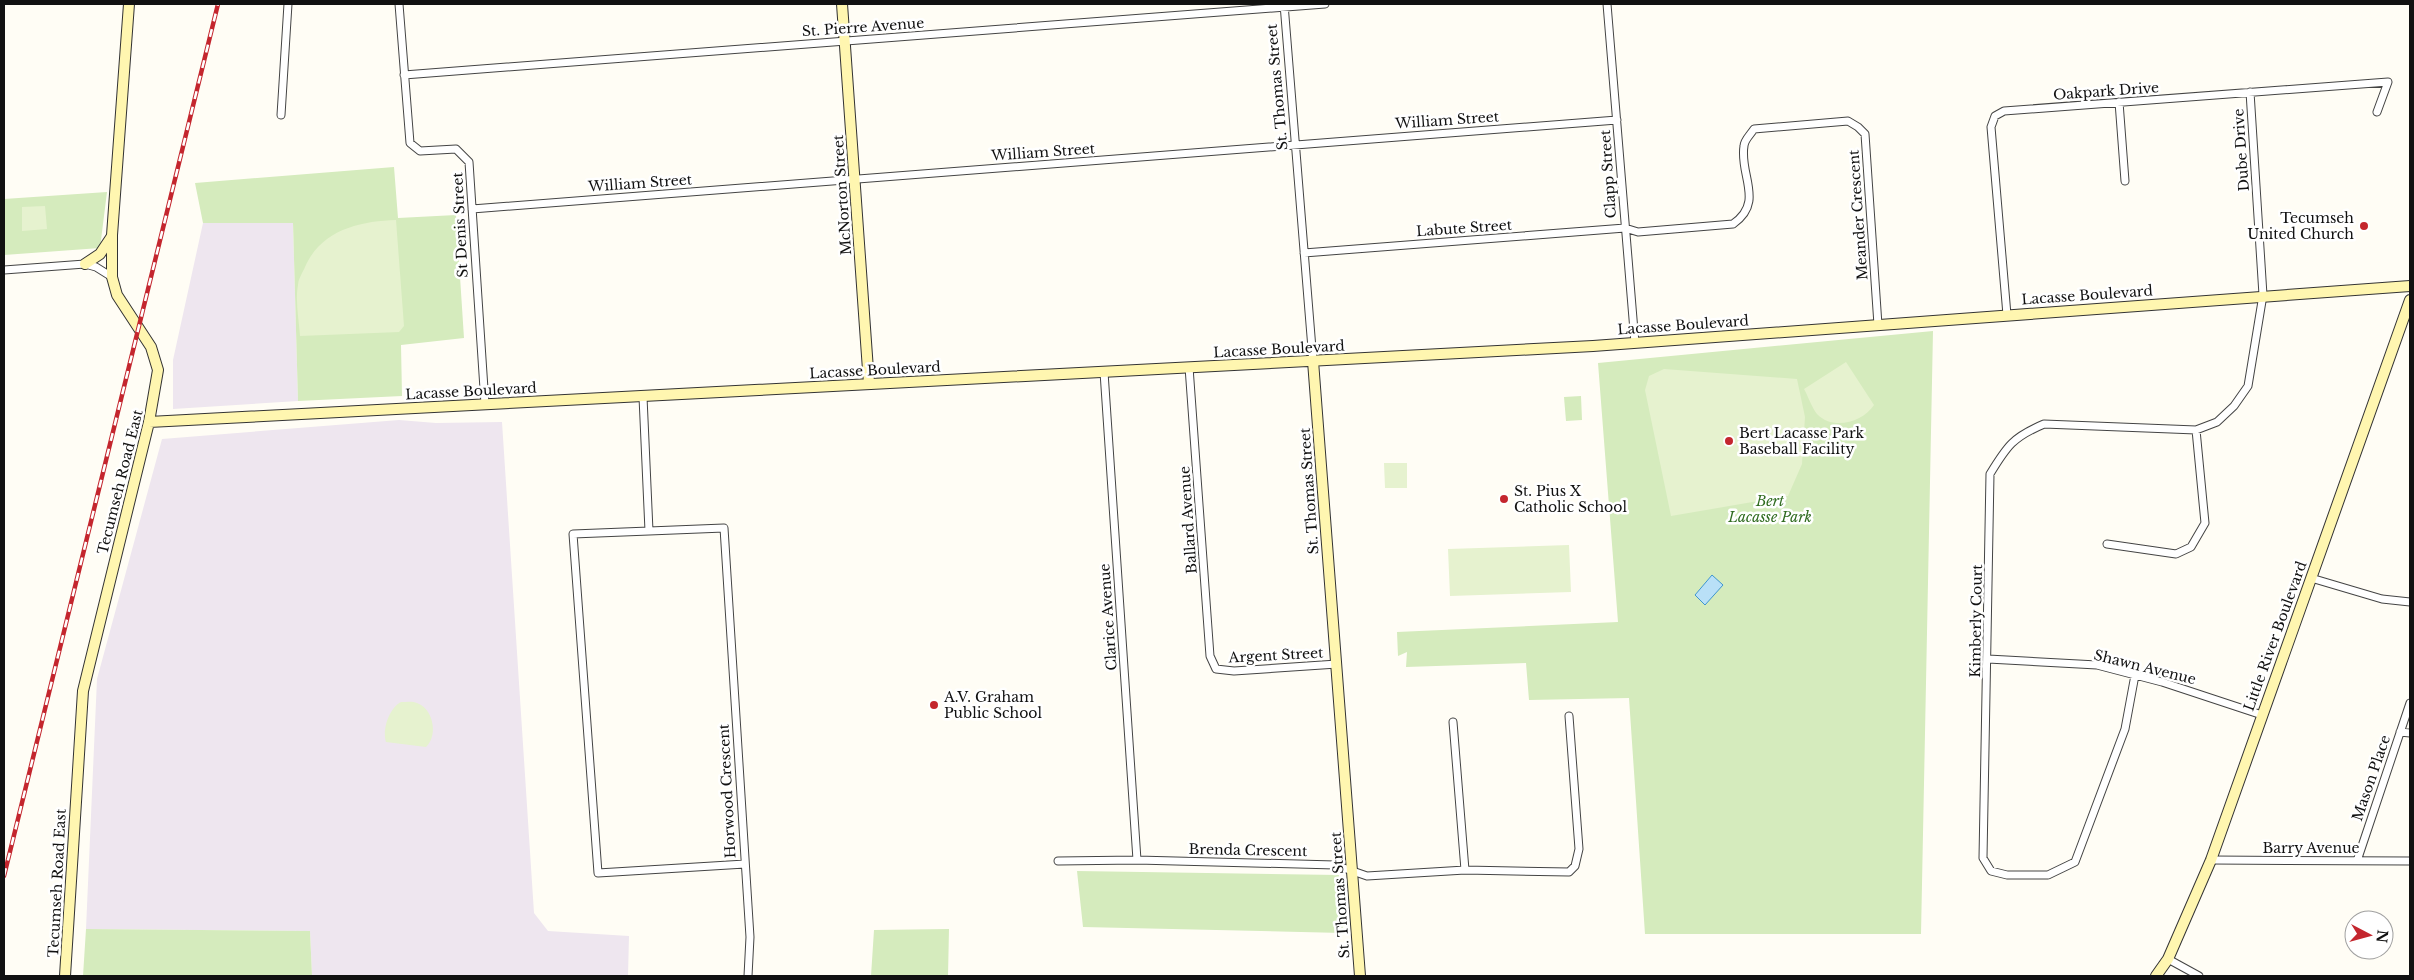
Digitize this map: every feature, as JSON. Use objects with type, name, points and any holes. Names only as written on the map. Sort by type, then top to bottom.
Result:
[{"type":"street","points":[[281,115],[288,4]]},
{"type":"street","name":"St Denis Street","points":[[399,4],[410,143],[420,151],[456,149],[469,162],[485,404]]},
{"type":"street","name":"McNorton Street","points":[[842,4],[869,384]]},
{"type":"street","name":"St. Pierre Avenue","points":[[404,75],[1284,5],[1324,4]]},
{"type":"street","name":"Clapp Street","points":[[1607,4],[1635,343]]},
{"type":"street","name":"St. Thomas Street","points":[[1284,5],[1314,361],[1360,976]]},
{"type":"street","name":"Tecumseh Road East","points":[[65,976],[83,691],[149,422],[157,381],[157,364],[151,347],[117,295],[112,277],[112,235],[128,6]]},
{"type":"street","name":"Oakpark Drive","points":[[2007,315],[1991,127],[1995,116],[2004,111],[2388,82],[2377,112]]},
{"type":"street","name":"Dube Drive","points":[[2250,92],[2263,295]]},
{"type":"street","points":[[2119,102],[2125,181]]},
{"type":"street","name":"William Street","points":[[472,209],[1617,120]]},
{"type":"street","name":"Meander Crescent","points":[[1625,228],[1638,232],[1733,224],[1745,216],[1749,202],[1744,145],[1754,129],[1848,121],[1865,134],[1878,325]]},
{"type":"street","name":"Labute Street","points":[[1304,253],[1625,228]]},
{"type":"street","points":[[85,264],[100,254],[112,235]]},
{"type":"street","points":[[4,270],[85,264],[96,267],[112,277]]},
{"type":"street","name":"Lacasse Boulevard","points":[[149,422],[485,404],[643,398],[1635,343],[2263,295],[2410,286]]},
{"type":"street","name":"Kimberly Court","points":[[2135,675],[2124,729],[2075,862],[2048,876],[2006,876],[1991,871],[1983,858],[1990,474],[2007,446],[2025,432],[2044,424],[2196,430],[2218,422],[2234,406],[2248,386],[2263,295]]},
{"type":"street","name":"Little River Boulevard","points":[[2156,976],[2168,959],[2212,860],[2410,300]]},
{"type":"street","name":"Ballard Avenue","points":[[1190,367],[1210,656],[1216,669]]},
{"type":"street","name":"Clarice Avenue","points":[[1104,372],[1137,860]]},
{"type":"street","points":[[643,398],[649,531]]},
{"type":"street","points":[[2107,544],[2176,554],[2191,548],[2205,524],[2196,430]]},
{"type":"street","name":"Horwood Crescent","points":[[724,528],[745,864],[598,873],[573,534],[649,531],[724,528]]},
{"type":"street","points":[[2311,578],[2382,599],[2410,602]]},
{"type":"street","name":"Shawn Avenue","points":[[1988,660],[2097,665],[2262,715]]},
{"type":"street","name":"Argent Street","points":[[1216,669],[1234,671],[1336,664]]},
{"type":"street","name":"Mason Place","points":[[2357,861],[2410,703]]},
{"type":"street","name":"Brenda Crescent","points":[[1058,861],[1137,860],[1336,865],[1367,876],[1465,870],[1569,872],[1575,866],[1579,849],[1569,716]]},
{"type":"street","points":[[1453,722],[1465,870]]},
{"type":"street","points":[[2400,732],[2410,732]]},
{"type":"street","name":"Barry Avenue","points":[[2212,860],[2410,861]]},
{"type":"street","points":[[745,864],[750,937],[748,976]]},
{"type":"street","points":[[2168,959],[2199,976]]},
{"type":"shaded area","points":[[203,223],[293,223],[298,401],[173,409],[173,360]]},
{"type":"shaded area","points":[[399,420],[436,423],[502,422],[534,913],[548,931],[629,936],[628,976],[312,976],[310,931],[86,929],[97,679],[162,439]]},
{"type":"green space","points":[[394,167],[398,218],[456,215],[464,338],[401,345],[402,396],[298,401],[293,223],[203,223],[195,183]]},
{"type":"green space","points":[[107,192],[100,248],[4,255],[4,199]]},
{"type":"green space","points":[[45,206],[47,229],[22,231],[22,207]]},
{"type":"green space","points":[[396,220],[404,326],[399,332],[300,336],[297,304],[298,283],[312,254],[331,236],[343,230],[369,223]]},
{"type":"green space","name":"Bert Lacasse Park","points":[[1933,331],[1921,934],[1645,934],[1629,698],[1529,700],[1526,663],[1406,667],[1407,652],[1398,656],[1397,632],[1618,622],[1598,363]]},
{"type":"green space","points":[[1846,362],[1874,405],[1863,416],[1855,420],[1839,423],[1831,422],[1817,414],[1804,389]]},
{"type":"green space","name":"Bert Lacasse Park Baseball Facility","points":[[1664,369],[1797,379],[1805,417],[1802,464],[1788,496],[1671,516],[1645,390],[1649,376]]},
{"type":"green space","points":[[1581,396],[1582,420],[1566,421],[1564,397]]},
{"type":"green space","points":[[1384,463],[1407,463],[1407,488],[1385,488]]},
{"type":"green space","points":[[1569,545],[1571,592],[1450,596],[1448,549]]},
{"type":"green space","points":[[401,702],[415,702],[423,706],[427,711],[433,730],[430,742],[426,747],[386,742],[385,732],[390,714]]},
{"type":"green space","points":[[1077,871],[1339,875],[1343,933],[1083,927]]},
{"type":"green space","points":[[86,929],[310,931],[312,976],[83,976]]},
{"type":"green space","points":[[949,929],[948,976],[871,976],[874,930]]},
{"type":"water","points":[[1712,575],[1723,585],[1705,605],[1695,595]]},
{"type":"railway","points":[[4,876],[218,4]]},
{"type":"place","name":"Tecumseh United Church","points":[[2364,226]]},
{"type":"place","name":"Bert Lacasse Park Baseball Facility","points":[[1729,441]]},
{"type":"place","name":"St. Pius X Catholic School","points":[[1504,499]]},
{"type":"place","name":"A.V. Graham Public School","points":[[934,705]]}]
